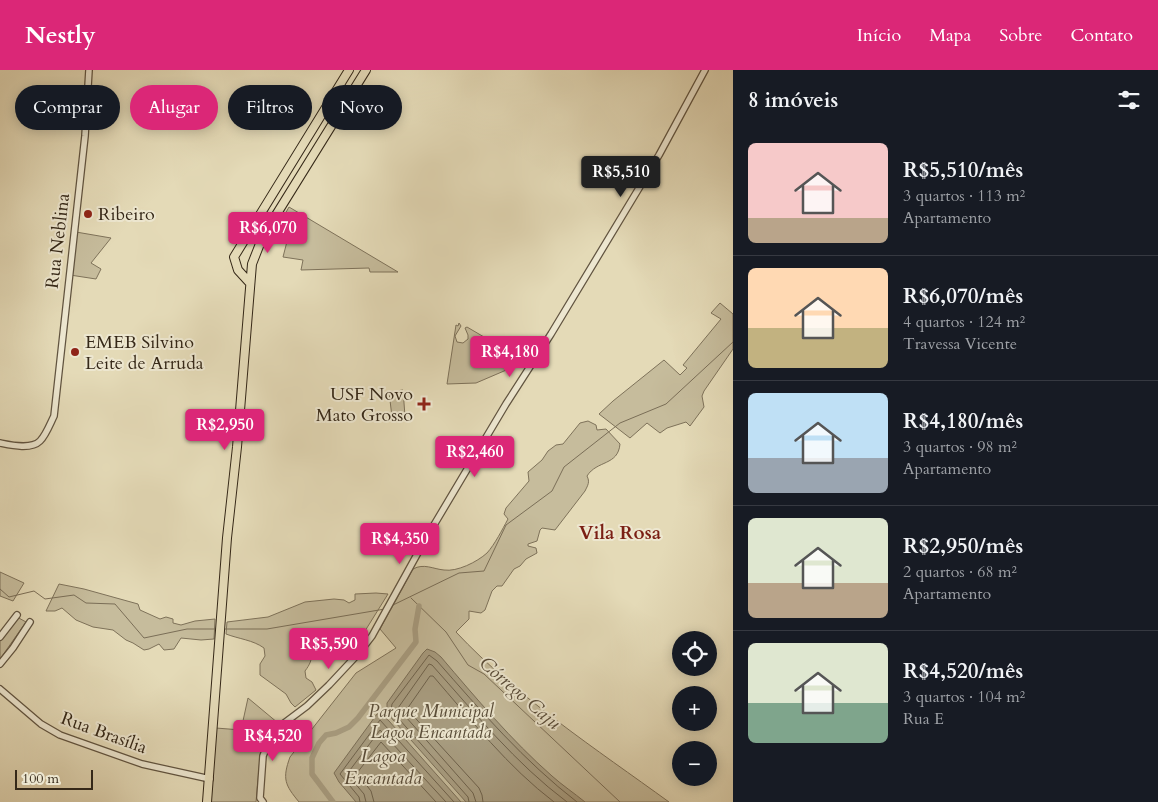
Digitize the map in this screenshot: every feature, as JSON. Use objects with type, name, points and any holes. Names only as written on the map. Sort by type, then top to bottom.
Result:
[{"type":"main road","points":[[250,282],[238,270],[234,256],[349,70]]},
{"type":"main road","points":[[207,802],[252,264],[263,236],[366,70]]},
{"type":"main road","points":[[238,270],[245,269],[252,264]]},
{"type":"street","name":"Rua Neblina","points":[[0,443],[21,446],[34,445],[39,441],[54,416],[86,136],[89,70]]},
{"type":"street","points":[[263,802],[260,798],[263,756],[269,741],[283,724],[307,706],[358,654],[381,622],[425,540],[658,155],[705,70]]},
{"type":"street","points":[[0,638],[18,614]]},
{"type":"street","points":[[0,664],[30,622]]},
{"type":"street","name":"Rua Brasília","points":[[0,689],[42,724],[60,736],[142,764],[210,779]]},
{"type":"green space","points":[[289,207],[398,272],[370,272],[369,268],[301,270],[303,260],[283,257],[291,226],[281,221]]},
{"type":"green space","points":[[76,232],[111,238],[91,263],[101,269],[96,279],[70,275]]},
{"type":"green space","points":[[720,303],[733,314],[733,349],[704,391],[702,396],[704,407],[690,426],[686,422],[667,428],[660,433],[647,423],[630,438],[599,414],[664,360],[680,375],[687,368],[683,365],[721,319],[711,313]]},
{"type":"green space","points":[[459,323],[461,326],[455,336],[457,342],[463,343],[468,339],[465,328],[467,327],[501,347],[503,351],[501,360],[504,364],[518,365],[476,383],[447,384],[456,325],[458,326]]},
{"type":"green space","points":[[403,390],[405,416],[392,417],[389,392]]},
{"type":"green space","name":"Parque Municipal Lagoa Encantada","points":[[588,421],[596,425],[597,430],[606,429],[620,444],[615,456],[591,471],[587,476],[588,485],[585,491],[555,530],[542,528],[537,541],[528,544],[528,546],[536,548],[537,553],[514,569],[502,586],[497,586],[492,591],[485,610],[481,613],[469,611],[469,619],[456,632],[531,701],[669,802],[299,802],[286,781],[286,771],[290,757],[356,673],[396,648],[380,629],[413,569],[425,566],[444,570],[461,568],[478,560],[487,553],[508,519],[504,514],[506,508],[529,481],[528,472],[542,460],[548,451],[556,445],[563,444],[580,423]]},
{"type":"green space","points":[[0,572],[24,583],[13,601],[0,596]]},
{"type":"green space","points":[[59,584],[138,604],[140,610],[160,619],[166,617],[173,619],[173,623],[181,625],[195,621],[215,619],[214,639],[181,638],[174,649],[164,650],[159,644],[144,650],[113,630],[93,627],[76,620],[62,608],[55,611],[46,611]]},
{"type":"green space","points":[[355,594],[388,594],[347,656],[341,650],[338,655],[308,630],[301,631],[301,639],[311,654],[310,662],[305,671],[306,678],[312,682],[316,690],[295,707],[286,694],[260,675],[260,664],[265,656],[264,648],[251,641],[226,634],[227,622],[268,617],[305,602],[334,599],[344,600],[349,603],[355,600]]},
{"type":"green space","points":[[17,617],[26,622],[0,659],[0,641]]},
{"type":"green space","points":[[248,698],[278,723],[261,747],[256,802],[209,802],[216,728],[241,730]]},
{"type":"water","name":"Lagoa Encantada","points":[[427,649],[441,657],[522,748],[585,802],[466,802],[387,713],[387,703]]},
{"type":"water","name":"Lagoa Encantada","points":[[380,713],[461,802],[356,802],[334,773],[377,714]]},
{"type":"waterway","points":[[391,606],[459,573],[484,571],[506,525],[552,491],[564,467],[620,423],[666,404],[733,342]]},
{"type":"waterway","points":[[0,589],[9,597],[34,591],[45,599],[74,595],[86,603],[115,604],[144,638],[187,629],[216,629]]},
{"type":"waterway","name":"Córrego Caju","points":[[411,598],[446,632],[468,665],[484,674],[620,802]]},
{"type":"waterway","points":[[333,802],[312,774],[312,758],[319,743],[326,735],[349,727],[358,718],[416,642],[415,629],[419,606]]},
{"type":"waterway","points":[[223,629],[267,629],[385,609]]},
{"type":"place","name":"Ribeiro","points":[[88,214]]},
{"type":"place","name":"EMEB Silvino Leite de Arruda","points":[[75,352]]},
{"type":"place","name":"USF Novo Mato Grosso","points":[[424,404]]},
{"type":"district","name":"Vila Rosa","points":[[620,533]]}]
